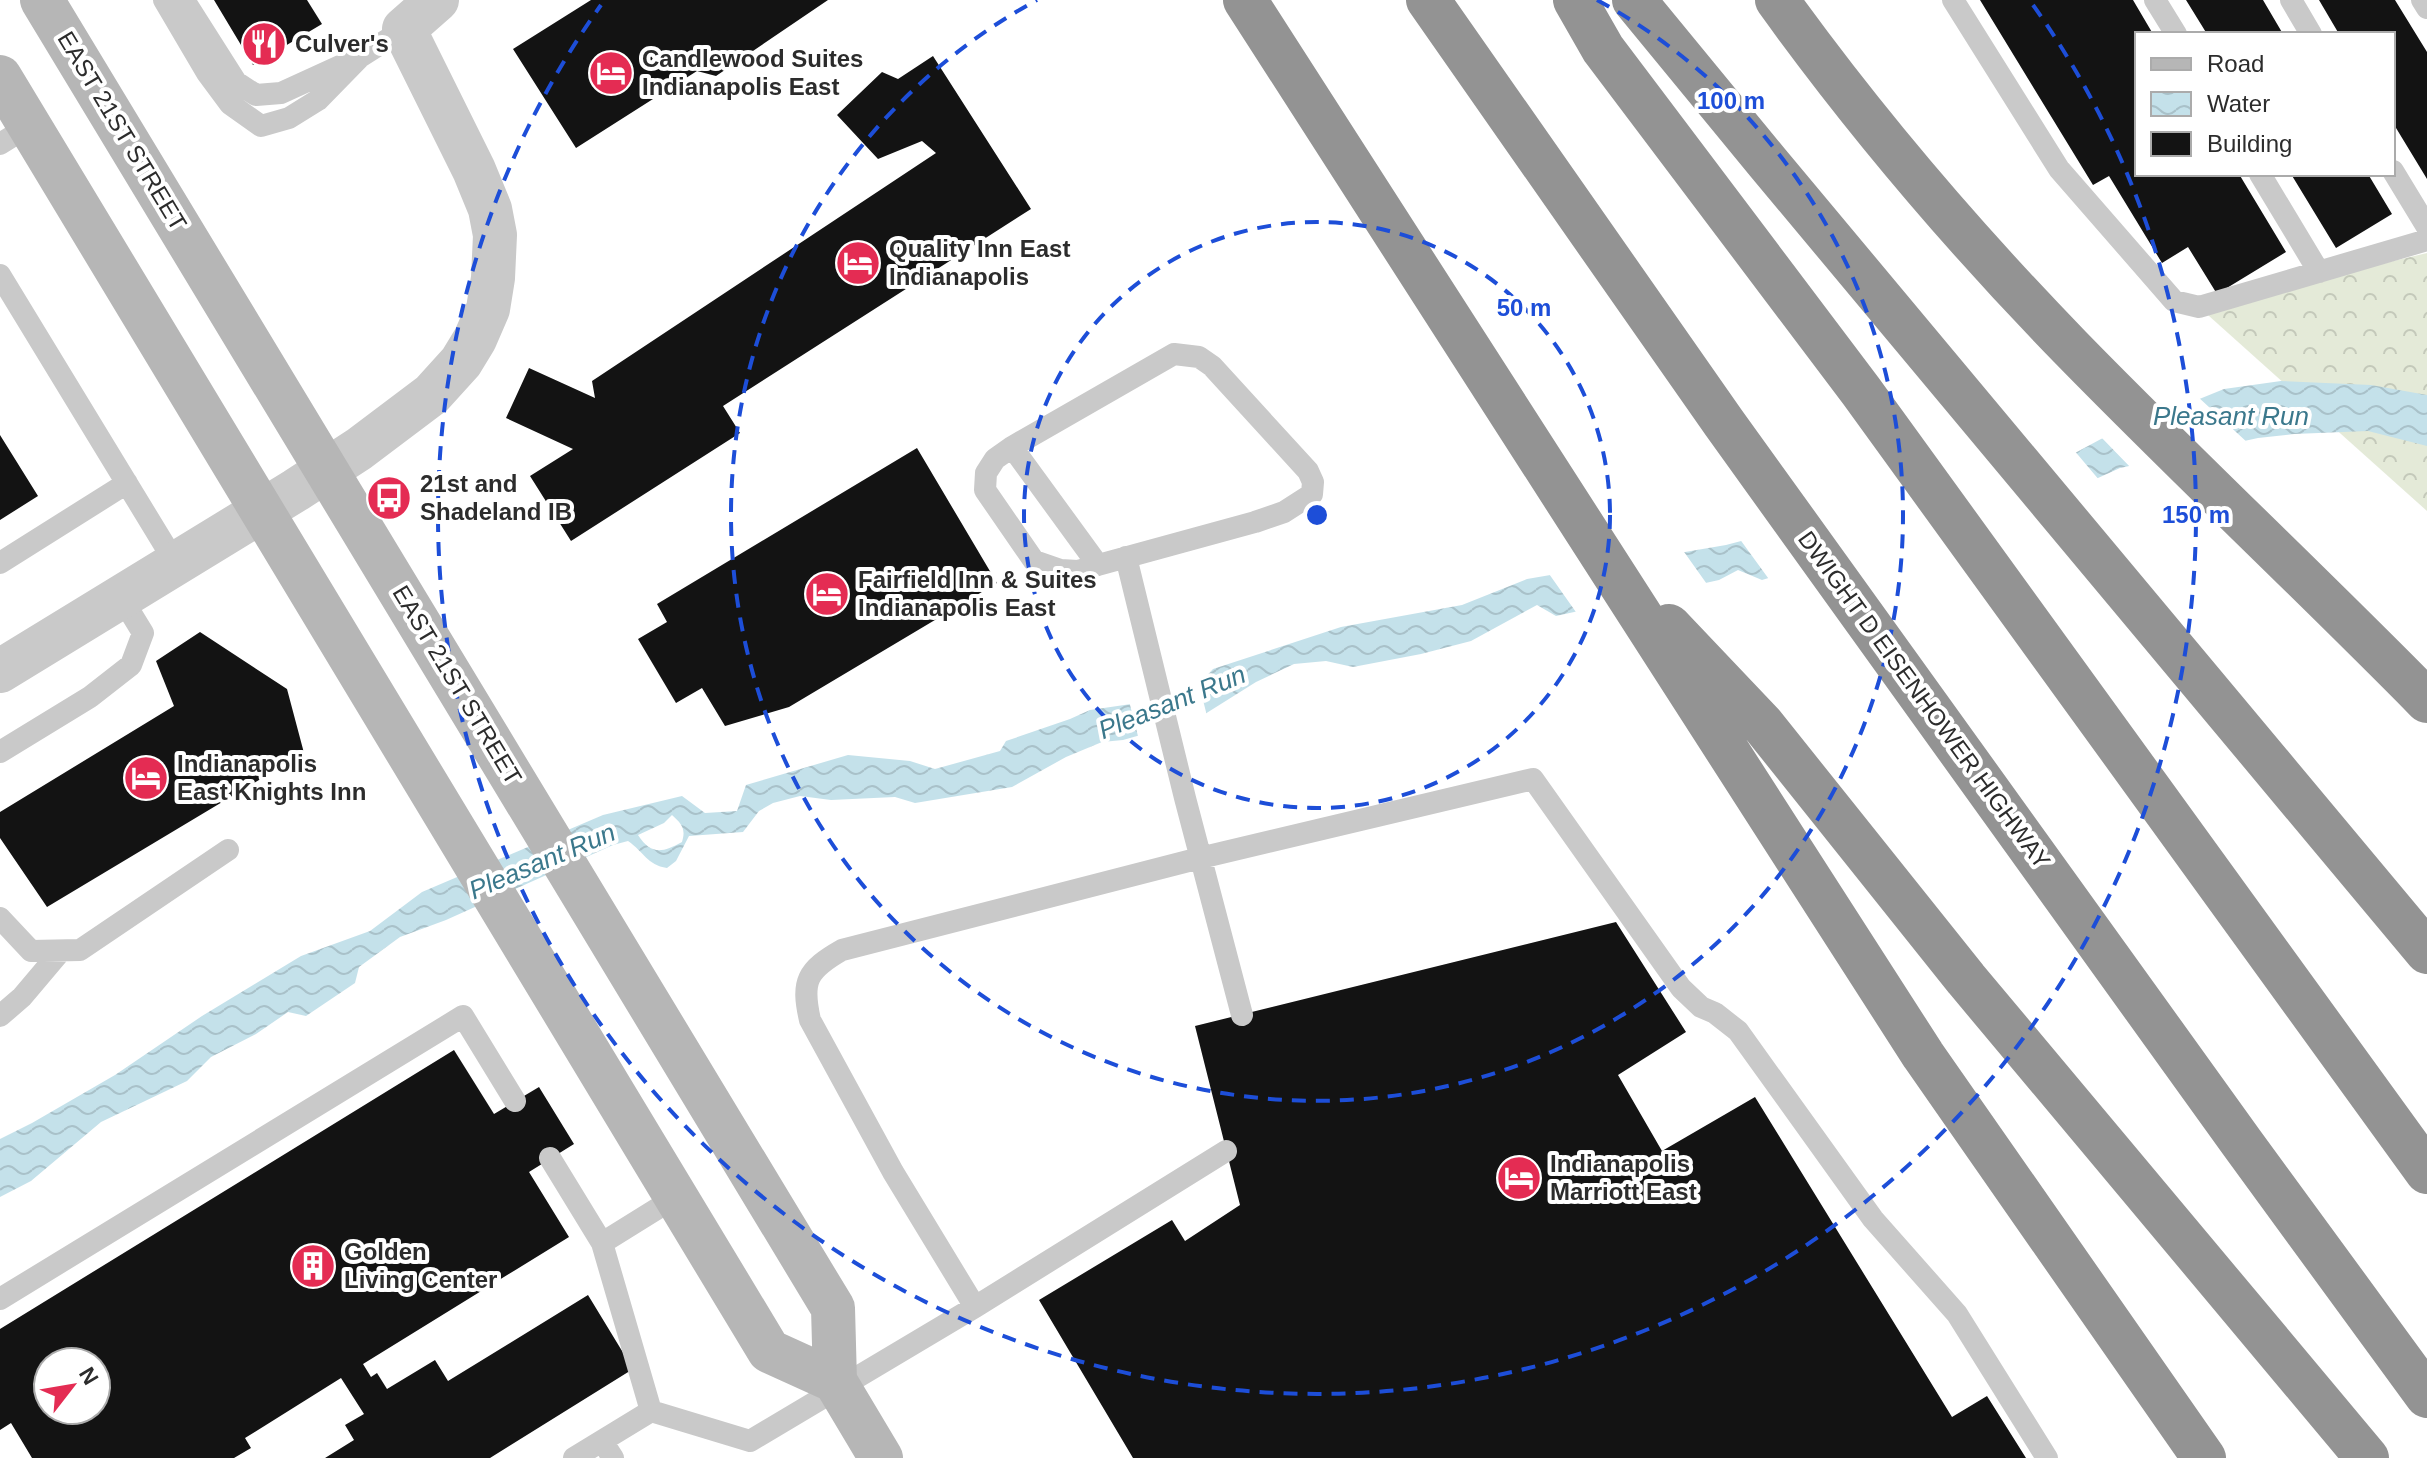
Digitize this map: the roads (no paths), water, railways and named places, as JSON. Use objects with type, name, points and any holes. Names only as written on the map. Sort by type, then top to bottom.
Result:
[{"type":"highway","points":[[1245,0],[1609,564],[1705,686],[1923,1055],[2204,1458]]},
{"type":"highway","name":"DWIGHT D EISENHOWER HIGHWAY","points":[[1428,0],[1724,423],[2427,1396]]},
{"type":"highway","points":[[1575,0],[1603,49],[1861,391],[2427,1172]]},
{"type":"highway","points":[[1634,0],[2427,952]]},
{"type":"highway","points":[[1777,0],[1857,105],[1952,218],[2069,346],[2316,587],[2427,701]]},
{"type":"highway","points":[[2316,587],[2427,676]]},
{"type":"highway","points":[[1705,686],[1763,725],[1966,979],[2367,1458]]},
{"type":"main road","name":"EAST 21ST STREET","points":[[42,0],[295,490],[451,824],[769,1351],[837,1385]]},
{"type":"main road","name":"EAST 21ST STREET","points":[[0,77],[15,135],[295,490],[524,794],[833,1308],[837,1385],[881,1458]]},
{"type":"street","points":[[0,671],[295,490],[383,432],[447,379],[475,339],[488,309],[492,288],[495,235],[490,209],[464,148],[404,29],[437,0]]},
{"type":"lane","points":[[164,0],[207,73],[230,104],[261,126],[289,118],[318,100],[360,57]]},
{"type":"lane","points":[[184,0],[236,82],[256,95],[281,93],[360,57],[404,29]]},
{"type":"lane","points":[[1953,0],[2059,169],[2174,301],[2199,307],[2427,240]]},
{"type":"lane","points":[[2155,0],[2175,32]]},
{"type":"lane","points":[[2291,0],[2310,32]]},
{"type":"lane","points":[[2422,0],[2427,8]]},
{"type":"lane","points":[[2395,174],[2427,227]]},
{"type":"lane","points":[[2261,176],[2319,272]]},
{"type":"lane","points":[[0,275],[176,564]]},
{"type":"lane","points":[[1174,354],[1187,354],[1199,357],[1212,366],[1308,471],[1313,482],[1312,494],[1284,512],[1078,571],[1060,570],[1034,561],[985,490],[986,473],[995,459],[1012,447],[1161,360],[1174,354]]},
{"type":"lane","points":[[1012,447],[1098,565]]},
{"type":"lane","points":[[0,563],[127,483]]},
{"type":"lane","points":[[1126,557],[1142,630],[1242,1015]]},
{"type":"lane","points":[[0,752],[90,697],[131,665],[143,633],[121,597]]},
{"type":"lane","points":[[975,1307],[893,1172],[810,1020],[805,1000],[809,974],[842,950],[1200,858],[1533,779],[1681,988],[1701,1007],[1715,1013],[1738,1031],[1873,1219],[1957,1314],[2047,1458]]},
{"type":"lane","points":[[0,918],[31,951],[80,950],[228,850]]},
{"type":"lane","points":[[0,1016],[22,997],[60,952]]},
{"type":"lane","points":[[0,1299],[463,1016],[515,1101]]},
{"type":"lane","points":[[651,1411],[750,1441],[837,1385],[975,1307],[1226,1151]]},
{"type":"lane","points":[[550,1158],[602,1243],[651,1411]]},
{"type":"lane","points":[[602,1243],[676,1197]]},
{"type":"lane","points":[[574,1458],[608,1449],[651,1411]]},
{"type":"water","name":"Pleasant Run","points":[[2281,381],[2371,385],[2427,395],[2427,446],[2368,431],[2294,434],[2258,438],[2120,468],[2098,478],[1762,580],[1738,570],[1719,580],[1556,616],[1537,605],[1471,641],[1421,654],[1353,667],[1326,661],[1294,664],[1256,682],[1197,719],[1123,740],[1102,742],[1066,757],[1012,787],[915,803],[895,797],[831,800],[800,796],[773,803],[759,811],[743,832],[689,836],[676,861],[667,868],[650,861],[628,841],[613,845],[446,920],[400,937],[359,967],[355,983],[306,1016],[288,1012],[256,1034],[211,1057],[187,1081],[101,1122],[31,1181],[0,1197],[0,1139],[115,1075],[202,1016],[301,956],[370,931],[422,892],[603,815],[682,796],[705,813],[737,811],[746,785],[848,755],[910,761],[935,769],[1000,751],[1006,741],[1090,710],[1138,703],[1200,683],[1213,669],[1341,627],[1462,605],[1527,579],[1726,545],[2075,453],[2101,439],[2224,389]],"holes":[[[672,815],[682,827],[682,842],[663,850],[652,849],[638,835],[664,823]]]},
{"type":"place","name":"Culver's","points":[[264,44]]},
{"type":"place","name":"Candlewood Suites Indianapolis East","points":[[611,73]]},
{"type":"place","name":"Quality Inn East Indianapolis","points":[[858,263]]},
{"type":"place","name":"21st and Shadeland IB","points":[[389,498]]},
{"type":"place","name":"Fairfield Inn & Suites Indianapolis East","points":[[827,594]]},
{"type":"place","name":"Indianapolis East Knights Inn","points":[[146,778]]},
{"type":"place","name":"Indianapolis Marriott East","points":[[1519,1178]]},
{"type":"place","name":"Golden Living Center","points":[[313,1266]]}]
